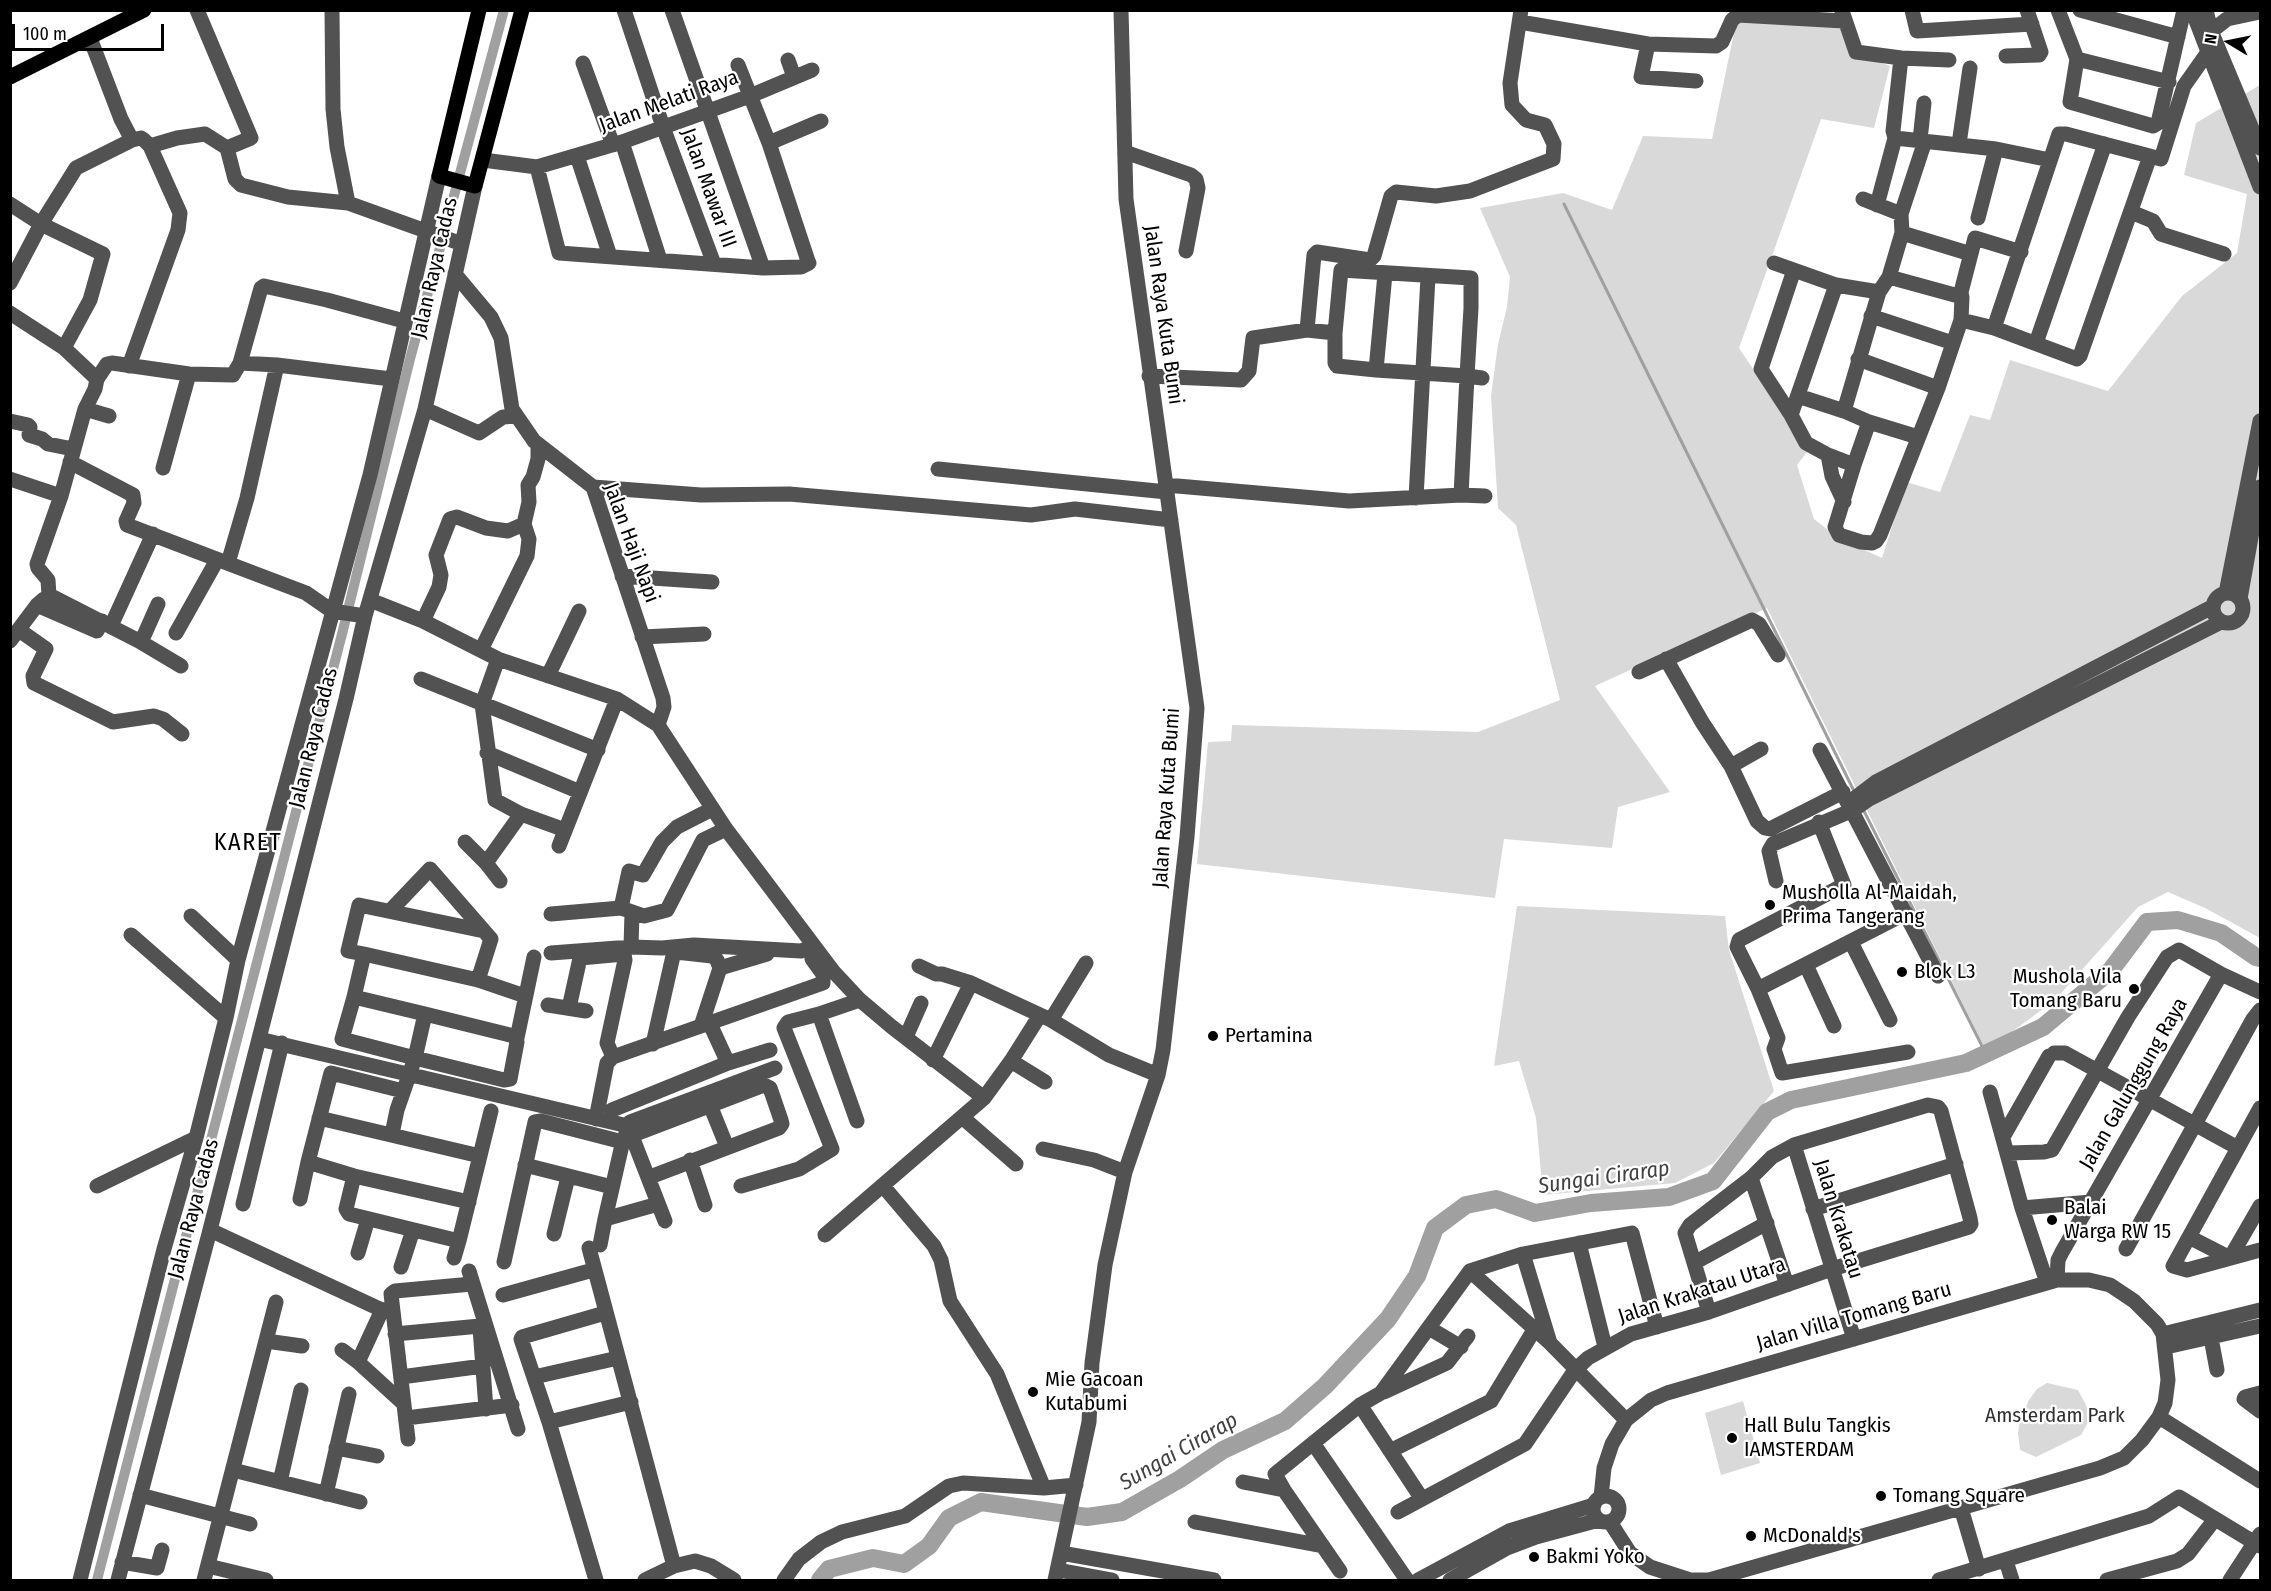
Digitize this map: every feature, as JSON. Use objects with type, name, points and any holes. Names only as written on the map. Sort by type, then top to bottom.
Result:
[{"type":"main road","points":[[10,77],[144,10]]},
{"type":"main road","name":"Jalan Raya Cadas","points":[[443,177],[479,10]]},
{"type":"main road","name":"Jalan Raya Cadas","points":[[471,185],[483,160],[522,10]]},
{"type":"main road","points":[[443,177],[471,185]]},
{"type":"street","points":[[197,10],[251,138],[227,148]]},
{"type":"street","points":[[332,10],[333,109],[348,203]]},
{"type":"street","name":"Jalan Mawar III","points":[[624,10],[663,127],[714,264]]},
{"type":"street","points":[[672,10],[763,268]]},
{"type":"street","name":"Jalan Raya Kuta Bumi","points":[[1056,1575],[1089,1422],[1092,1363],[1105,1265],[1125,1172],[1158,1075],[1163,1050],[1187,837],[1197,708],[1126,199],[1121,10]]},
{"type":"street","points":[[1912,10],[1917,31],[2030,17],[2041,49],[2040,54],[2006,56]]},
{"type":"street","points":[[2058,10],[2077,59],[2070,102],[2153,126],[2158,123],[2169,82],[2184,10]]},
{"type":"street","points":[[2080,10],[2126,17],[2178,37]]},
{"type":"street","points":[[2192,10],[2210,42],[2260,148]]},
{"type":"street","points":[[2205,10],[2210,42],[2260,187]]},
{"type":"street","points":[[1994,328],[2060,133],[2161,159],[2184,86],[2226,15],[2260,12]]},
{"type":"street","points":[[1307,330],[1314,255],[1317,252],[1370,260],[1374,256],[1391,196],[1396,192],[1436,196],[1470,191],[1554,158],[1554,144],[1545,125],[1526,120],[1512,105],[1510,83],[1520,16],[1648,44],[1716,46],[1722,42],[1732,20],[1738,15],[1843,16],[1856,52],[1901,58],[1949,60]]},
{"type":"street","points":[[90,38],[121,119],[132,140]]},
{"type":"street","points":[[1648,44],[1640,76],[1645,79],[1696,81]]},
{"type":"street","points":[[1901,58],[1893,131],[1895,138],[1870,202],[1901,214]]},
{"type":"street","points":[[2077,59],[2169,82]]},
{"type":"street","points":[[788,60],[794,77]]},
{"type":"street","points":[[583,63],[618,143],[660,260]]},
{"type":"street","points":[[483,160],[537,167],[558,252],[763,268],[801,267],[809,262],[769,143],[738,65]]},
{"type":"street","points":[[1959,144],[1971,68]]},
{"type":"street","name":"Jalan Melati Raya","points":[[537,167],[618,143],[750,96],[812,70]]},
{"type":"street","points":[[1844,411],[1871,316],[1879,292],[1889,277],[1902,233],[1901,214],[1922,140],[1924,103]]},
{"type":"street","points":[[769,143],[821,121]]},
{"type":"street","points":[[150,146],[177,138],[205,134],[227,148],[235,179],[241,185],[288,197],[348,203],[456,242]]},
{"type":"street","points":[[10,283],[40,224],[79,165],[141,138],[150,146],[180,213],[129,366]]},
{"type":"street","points":[[1895,138],[1996,149],[2050,160]]},
{"type":"street","points":[[2036,343],[2105,144]]},
{"type":"street","points":[[1978,218],[1996,149]]},
{"type":"street","points":[[1125,152],[1196,178],[1198,188],[1186,251]]},
{"type":"street","points":[[577,156],[610,256]]},
{"type":"street","points":[[1962,320],[1994,328],[2071,357],[2080,356],[2150,156]]},
{"type":"street","points":[[80,1581],[164,1249],[196,1138],[238,960],[370,475],[404,321],[443,177]]},
{"type":"street","name":"Jalan Raya Cadas","points":[[118,1581],[346,699],[364,615],[425,409],[455,274],[456,242],[471,185]]},
{"type":"street","points":[[10,204],[40,224],[103,254],[90,300],[64,348]]},
{"type":"street","points":[[2131,212],[2153,220],[2161,234],[2224,254]]},
{"type":"street","points":[[1902,233],[1971,254]]},
{"type":"street","points":[[1960,296],[1975,238],[2020,252]]},
{"type":"street","points":[[1774,263],[1836,285],[1879,292]]},
{"type":"street","points":[[1461,495],[1474,377],[1471,278],[1341,270],[1335,333],[1335,363],[1337,366],[1474,377]]},
{"type":"street","points":[[1794,270],[1761,369],[1806,443],[1854,465]]},
{"type":"street","name":"Jalan Haji Napi","points":[[455,274],[491,317],[501,338],[512,410],[538,444],[593,487],[663,698],[664,707],[658,725]]},
{"type":"street","points":[[1376,370],[1385,274]]},
{"type":"street","points":[[1416,498],[1428,277]]},
{"type":"street","points":[[1869,422],[1835,527],[1839,535],[1860,543],[1876,541],[1938,388],[1962,320],[1964,299],[1960,296],[1889,277]]},
{"type":"street","points":[[1791,415],[1836,285]]},
{"type":"street","points":[[182,734],[162,719],[154,716],[113,723],[34,684],[33,676],[46,649],[13,638],[43,600],[48,580],[37,564],[61,496],[85,409],[95,389],[97,379],[109,363],[189,374],[231,375],[235,373],[240,363],[261,288],[264,286],[404,321]]},
{"type":"street","points":[[10,313],[64,348],[97,379]]},
{"type":"street","points":[[1871,316],[1953,343]]},
{"type":"street","points":[[1149,376],[1241,380],[1249,371],[1253,338],[1307,330],[1335,333]]},
{"type":"street","points":[[1858,359],[1938,388]]},
{"type":"street","points":[[240,363],[277,365],[391,380]]},
{"type":"street","points":[[176,633],[222,562],[247,498],[277,365]]},
{"type":"street","points":[[163,468],[189,374]]},
{"type":"street","points":[[1798,396],[1918,437]]},
{"type":"street","points":[[85,409],[109,416]]},
{"type":"street","points":[[425,409],[479,433],[503,417],[516,416]]},
{"type":"street","points":[[10,421],[28,425],[29,435],[42,439],[71,455],[133,495],[134,503],[126,523],[306,593],[334,611],[364,615]]},
{"type":"street","points":[[2212,608],[2215,617],[2221,622],[2229,623],[2238,618],[2243,609],[2233,596],[2260,421]]},
{"type":"street","points":[[481,650],[527,556],[529,539],[524,524],[529,502],[528,485],[538,459],[538,444]]},
{"type":"street","points":[[1828,455],[1832,476],[1844,502]]},
{"type":"street","points":[[938,469],[1349,501],[1461,495],[1485,496]]},
{"type":"street","points":[[10,479],[61,496]]},
{"type":"street","points":[[593,487],[700,495],[789,494],[1031,515],[1075,509],[1171,520]]},
{"type":"street","points":[[2233,596],[2260,487]]},
{"type":"street","points":[[423,621],[439,586],[441,575],[436,555],[450,519],[457,517],[486,528],[508,531],[524,524]]},
{"type":"street","points":[[107,624],[153,534]]},
{"type":"street","points":[[622,576],[712,582]]},
{"type":"street","points":[[1776,881],[1769,851],[1773,844],[1819,822],[1876,782],[2212,608],[2217,597],[2233,596]]},
{"type":"street","points":[[43,600],[107,624],[181,666]]},
{"type":"street","points":[[370,600],[423,621],[498,659],[617,699],[658,725],[712,809],[813,952],[860,1000],[933,1060],[984,1098]]},
{"type":"street","points":[[139,641],[142,640],[158,604]]},
{"type":"street","points":[[548,676],[579,611]]},
{"type":"street","points":[[1639,672],[1752,620],[1759,624],[1778,655]]},
{"type":"street","points":[[1666,659],[1701,722],[1731,766],[1757,821],[1770,829],[1848,802],[1869,799],[2221,622]]},
{"type":"street","points":[[642,637],[704,634]]},
{"type":"street","points":[[498,659],[482,704],[495,800],[521,814],[565,830]]},
{"type":"street","points":[[421,679],[598,750]]},
{"type":"street","points":[[559,846],[617,699]]},
{"type":"street","points":[[1731,766],[1761,749]]},
{"type":"street","points":[[1820,750],[1938,976]]},
{"type":"street","points":[[487,753],[580,792]]},
{"type":"street","points":[[631,947],[627,910],[629,871],[643,875],[662,842],[677,827],[712,809]]},
{"type":"street","points":[[486,863],[521,814]]},
{"type":"street","points":[[1819,822],[1844,885],[1739,940],[1737,946],[1778,1038],[1774,1049],[1782,1073],[1908,1053]]},
{"type":"street","points":[[551,914],[627,910],[644,916],[667,910],[703,840],[726,829]]},
{"type":"street","points":[[465,842],[500,881]]},
{"type":"street","points":[[390,911],[430,868],[491,939],[478,980]]},
{"type":"street","points":[[484,932],[359,905],[348,951],[478,980],[525,996]]},
{"type":"street","points":[[1758,989],[1906,913]]},
{"type":"street","points":[[191,916],[238,960]]},
{"type":"street","points":[[131,935],[226,1018]]},
{"type":"street","points":[[1851,942],[1890,1020]]},
{"type":"street","points":[[551,953],[693,945],[813,952]]},
{"type":"street","points":[[2008,1153],[2052,1150],[2128,1017],[2167,957],[2179,950],[2221,974],[2260,992]]},
{"type":"street","points":[[653,1044],[674,954],[676,952],[712,956],[717,960],[720,968],[706,1025],[728,1063]]},
{"type":"street","points":[[596,1119],[607,1063],[614,1057],[823,982],[823,974],[813,952]]},
{"type":"street","points":[[364,954],[342,1039],[507,1081],[510,1079],[534,957]]},
{"type":"street","points":[[569,1008],[580,958],[624,954],[625,960],[607,1043],[614,1057]]},
{"type":"street","points":[[720,968],[767,954]]},
{"type":"street","points":[[825,1235],[984,1098],[1086,963]]},
{"type":"street","points":[[1806,965],[1834,1026]]},
{"type":"street","points":[[919,966],[936,974],[971,983],[1045,1017],[1109,1055],[1158,1075]]},
{"type":"street","name":"Jalan Galunggung Raya","points":[[2052,1282],[2058,1260],[2221,974]]},
{"type":"street","points":[[933,1060],[971,983]]},
{"type":"street","points":[[354,997],[517,1038]]},
{"type":"street","points":[[741,1186],[799,1168],[832,1149],[784,1028],[788,1022],[860,1000]]},
{"type":"street","points":[[906,1037],[921,1003]]},
{"type":"street","points":[[548,1005],[586,1011]]},
{"type":"street","points":[[2126,1249],[2260,1010]]},
{"type":"street","points":[[392,1134],[403,1091],[415,1058],[425,1014]]},
{"type":"street","points":[[819,1014],[857,1121]]},
{"type":"street","points":[[259,1038],[596,1119],[631,1131],[710,1106],[764,1085],[770,1088],[782,1124],[779,1128],[650,1177]]},
{"type":"street","points":[[243,1204],[282,1043]]},
{"type":"street","points":[[612,1110],[728,1063],[770,1050]]},
{"type":"street","points":[[2003,1137],[2051,1055],[2065,1053],[2149,1097],[2238,1148]]},
{"type":"street","points":[[1011,1061],[1045,1082]]},
{"type":"street","points":[[665,1221],[631,1131],[630,1122],[775,1068]]},
{"type":"street","points":[[300,1199],[331,1072],[403,1091]]},
{"type":"street","points":[[1990,1092],[2022,1208],[2052,1282]]},
{"type":"street","points":[[1709,1312],[1686,1233],[1690,1225],[1751,1178],[1772,1157],[1794,1145],[1928,1105],[1935,1105],[1941,1111],[1956,1164],[1813,1209]]},
{"type":"street","points":[[710,1106],[727,1147]]},
{"type":"street","points":[[2260,1108],[2174,1263],[2175,1268],[2187,1270],[2260,1250]]},
{"type":"street","points":[[454,1258],[490,1111]]},
{"type":"street","points":[[962,1117],[1016,1164]]},
{"type":"street","points":[[319,1118],[480,1156]]},
{"type":"street","points":[[504,1262],[537,1121],[615,1140]]},
{"type":"street","points":[[631,1131],[612,1187],[605,1219],[594,1246],[593,1270],[631,1402],[674,1566]]},
{"type":"street","points":[[98,1186],[196,1138]]},
{"type":"street","name":"Jalan Krakatau","points":[[1794,1145],[1854,1339]]},
{"type":"street","points":[[1043,1149],[1094,1160],[1125,1172]]},
{"type":"street","points":[[690,1160],[705,1205]]},
{"type":"street","points":[[308,1162],[354,1176],[469,1202]]},
{"type":"street","name":"Jalan Krakatau Utara","points":[[1398,1512],[1525,1444],[1575,1370],[1605,1347],[1631,1334],[1709,1312],[1832,1269],[1969,1227],[1971,1224],[1956,1164]]},
{"type":"street","points":[[525,1165],[612,1187]]},
{"type":"street","points":[[354,1176],[346,1212],[459,1241]]},
{"type":"street","points":[[554,1234],[568,1177]]},
{"type":"street","points":[[1751,1178],[1787,1285]]},
{"type":"street","points":[[883,1186],[934,1246],[941,1260],[950,1301],[997,1374],[1044,1488]]},
{"type":"street","points":[[2022,1208],[2091,1202]]},
{"type":"street","points":[[605,1219],[658,1204]]},
{"type":"street","points":[[2230,1258],[2259,1212]]},
{"type":"street","points":[[358,1253],[368,1219]]},
{"type":"street","points":[[1695,1263],[1767,1223]]},
{"type":"street","points":[[210,1230],[387,1309],[395,1334],[408,1439]]},
{"type":"street","points":[[401,1266],[413,1230]]},
{"type":"street","points":[[1381,1393],[1470,1271],[1523,1254],[1632,1233],[1657,1327]]},
{"type":"street","points":[[2189,1237],[2230,1258]]},
{"type":"street","points":[[1579,1243],[1605,1347]]},
{"type":"street","points":[[1523,1254],[1550,1343]]},
{"type":"street","points":[[503,1295],[593,1270]]},
{"type":"street","points":[[1470,1271],[1550,1343],[1626,1420]]},
{"type":"street","points":[[358,1362],[387,1309],[391,1294],[395,1291],[471,1278],[518,1429]]},
{"type":"street","name":"Jalan Villa Tomang Baru","points":[[1601,1511],[1604,1468],[1612,1444],[1626,1420],[1651,1400],[1667,1393],[2052,1282],[2089,1280],[2110,1285],[2134,1301],[2157,1324],[2165,1341]]},
{"type":"street","points":[[258,1579],[206,1573],[276,1302]]},
{"type":"street","points":[[479,1306],[486,1409]]},
{"type":"street","points":[[2165,1341],[2260,1310]]},
{"type":"street","points":[[596,1581],[549,1422],[521,1340],[522,1337],[605,1313]]},
{"type":"street","points":[[395,1334],[480,1326]]},
{"type":"street","points":[[2165,1341],[2211,1338],[2260,1326]]},
{"type":"street","points":[[1341,1571],[1276,1478],[1276,1472],[1360,1406],[1381,1393],[1448,1363],[1464,1341],[1429,1328]]},
{"type":"street","points":[[1390,1451],[1491,1401],[1534,1330]]},
{"type":"street","points":[[2211,1338],[2217,1370]]},
{"type":"street","points":[[266,1341],[302,1346]]},
{"type":"street","points":[[1601,1511],[1646,1574],[1690,1580],[1709,1580],[2100,1468],[2124,1458],[2142,1440],[2159,1417],[2165,1402],[2168,1380],[2165,1341]]},
{"type":"street","points":[[342,1350],[358,1362],[405,1411],[486,1409],[512,1405]]},
{"type":"street","points":[[534,1377],[618,1358]]},
{"type":"street","points":[[401,1377],[483,1366]]},
{"type":"street","points":[[280,1482],[301,1390]]},
{"type":"street","points":[[2260,1393],[2245,1397],[2244,1400],[2260,1411]]},
{"type":"street","points":[[326,1494],[349,1394]]},
{"type":"street","points":[[549,1422],[631,1402]]},
{"type":"street","points":[[1360,1406],[1422,1499]]},
{"type":"street","points":[[2159,1417],[2260,1481]]},
{"type":"street","points":[[1313,1443],[1407,1581]]},
{"type":"street","points":[[336,1448],[377,1456]]},
{"type":"street","points":[[233,1470],[360,1502]]},
{"type":"street","points":[[1243,1482],[1284,1490]]},
{"type":"street","points":[[784,1581],[799,1559],[821,1542],[842,1532],[905,1516],[949,1486],[963,1483],[1076,1490]]},
{"type":"street","points":[[140,1495],[250,1524]]},
{"type":"street","points":[[1948,1579],[2149,1516],[2176,1497],[2259,1541],[2230,1581]]},
{"type":"street","points":[[1961,1508],[1979,1569]]},
{"type":"street","points":[[1418,1581],[1509,1531],[1601,1511]]},
{"type":"street","points":[[1450,1581],[1508,1548],[1601,1511]]},
{"type":"street","points":[[2107,1581],[2135,1577],[2177,1561],[2188,1554],[2216,1519]]},
{"type":"street","points":[[1195,1522],[1323,1546]]},
{"type":"street","points":[[122,1562],[157,1568],[162,1550]]},
{"type":"street","points":[[1061,1553],[1214,1581]]},
{"type":"street","points":[[645,1581],[674,1566],[695,1561],[711,1566],[734,1581]]},
{"type":"street","points":[[2006,1561],[2012,1581]]},
{"type":"street","points":[[1056,1575],[1109,1580],[1108,1563]]},
{"type":"green space","points":[[1737,18],[1847,24],[1852,52],[1890,66],[1874,128],[1821,119],[1739,348],[1808,451],[1797,465],[1814,519],[1838,538],[1882,558],[1906,482],[1940,492],[1970,415],[1990,420],[2010,360],[2108,391],[2182,296],[2237,253],[2247,194],[2184,175],[2196,123],[2260,85],[2260,938],[2205,908],[2168,892],[2138,907],[2055,1000],[1986,1051],[1767,608],[1595,686],[1670,792],[1618,807],[1612,848],[1504,839],[1495,898],[1197,864],[1208,742],[1231,741],[1232,725],[1478,732],[1560,700],[1516,525],[1498,508],[1491,396],[1510,277],[1480,208],[1563,193],[1612,210],[1643,136],[1712,139]]},
{"type":"green space","points":[[1517,906],[1725,916],[1729,950],[1774,1091],[1714,1163],[1675,1183],[1543,1195],[1536,1118],[1519,1061],[1494,1066]]},
{"type":"green space","name":"Amsterdam Park","points":[[2047,1383],[2078,1390],[2090,1419],[2081,1435],[2036,1457],[2020,1450],[2018,1433],[2020,1421],[2029,1400],[2037,1389]]},
{"type":"green space","name":"Hall Bulu Tangkis IAMSTERDAM","points":[[1743,1401],[1760,1463],[1721,1475],[1705,1413]]},
{"type":"waterway","points":[[97,1580],[342,634],[410,359],[504,10]]},
{"type":"waterway","points":[[1564,204],[1854,791]]},
{"type":"waterway","points":[[1863,809],[1986,1054]]},
{"type":"waterway","name":"Sungai Cirarap","points":[[820,1580],[829,1569],[873,1558],[904,1564],[929,1546],[949,1518],[981,1502],[1087,1517],[1122,1512],[1180,1479],[1223,1450],[1285,1421],[1325,1386],[1388,1319],[1417,1276],[1435,1228],[1466,1205],[1496,1199],[1535,1213],[1591,1203],[1669,1197],[1713,1181],[1767,1112],[1791,1100],[1966,1063],[2043,1027],[2111,970],[2147,922],[2178,920],[2221,933],[2260,958]]},
{"type":"place","name":"Musholla Al-Maidah, Prima Tangerang","points":[[1770,905]]},
{"type":"place","name":"Blok L3","points":[[1902,972]]},
{"type":"place","name":"Mushola Vila Tomang Baru","points":[[2134,989]]},
{"type":"place","name":"Pertamina","points":[[1213,1036]]},
{"type":"place","name":"Balai Warga RW 15","points":[[2052,1220]]},
{"type":"place","name":"Mie Gacoan Kutabumi","points":[[1033,1392]]},
{"type":"place","name":"Hall Bulu Tangkis IAMSTERDAM","points":[[1732,1438]]},
{"type":"place","name":"Tomang Square","points":[[1881,1496]]},
{"type":"place","name":"McDonald's","points":[[1751,1536]]},
{"type":"place","name":"Bakmi Yoko","points":[[1534,1557]]},
{"type":"district","name":"KARET","points":[[248,843]]}]
